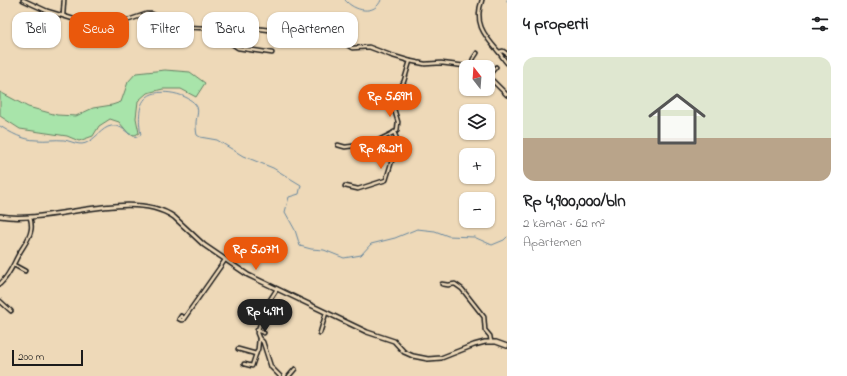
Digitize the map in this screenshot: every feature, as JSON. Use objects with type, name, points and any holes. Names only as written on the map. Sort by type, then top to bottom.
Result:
[{"type":"street","points":[[23,0],[35,6],[102,26],[114,25],[149,14],[156,15],[182,28],[202,28]]},
{"type":"street","points":[[63,15],[64,0]]},
{"type":"street","points":[[482,0],[479,16],[483,32],[507,63]]},
{"type":"street","points":[[259,29],[311,35],[344,43],[352,48],[367,46],[390,55],[425,64],[441,63],[459,65]]},
{"type":"street","points":[[238,48],[272,53]]},
{"type":"street","points":[[499,52],[502,51],[507,54]]},
{"type":"street","points":[[473,60],[477,53]]},
{"type":"street","points":[[338,145],[350,147],[372,145],[398,130],[398,122],[394,109],[410,61]]},
{"type":"street","points":[[495,83],[507,94]]},
{"type":"street","points":[[345,186],[358,189],[386,180],[394,154],[399,144],[394,132]]},
{"type":"street","points":[[0,216],[30,217],[126,205],[154,208],[174,217],[193,235],[225,260],[248,275],[367,332],[394,341],[404,352],[420,358],[441,358],[474,345],[491,342],[507,346]]},
{"type":"street","points":[[0,284],[7,277],[14,265],[30,232],[30,217]]},
{"type":"street","points":[[184,318],[225,260]]},
{"type":"street","points":[[14,265],[25,271]]},
{"type":"street","points":[[442,284],[455,284],[462,289],[484,317],[485,330],[490,336],[491,342]]},
{"type":"street","points":[[277,289],[268,301],[257,330],[257,334],[263,342],[271,367],[280,376]]},
{"type":"street","points":[[0,301],[11,311]]},
{"type":"street","points":[[320,333],[326,313]]},
{"type":"street","points":[[257,330],[264,333]]},
{"type":"street","points":[[244,364],[252,366],[258,350],[260,338]]},
{"type":"street","points":[[238,349],[256,354]]},
{"type":"street","points":[[289,376],[295,369]]},
{"type":"green space","points":[[165,70],[190,72],[205,83],[196,97],[181,89],[163,89],[147,93],[138,101],[136,118],[139,133],[135,135],[129,134],[119,122],[110,119],[99,126],[93,136],[79,141],[67,136],[20,129],[0,116],[0,92],[28,107],[57,115],[76,116],[93,108],[121,102],[128,82],[136,73]]},
{"type":"waterway","points":[[345,0],[354,7],[364,10],[374,8],[381,0]]},
{"type":"waterway","points":[[0,126],[13,134],[27,139],[64,140],[79,144],[92,140],[105,129],[112,126],[119,127],[137,137],[141,135],[140,110],[144,100],[152,94],[166,92],[174,93],[194,102],[197,107],[197,135],[200,137],[217,140],[243,156],[273,168],[301,185],[299,194],[289,197],[285,212],[295,230],[300,246],[324,250],[344,258],[361,255],[371,244],[395,238],[417,229],[435,231],[448,236],[474,237],[492,245],[504,240],[507,237]]}]
